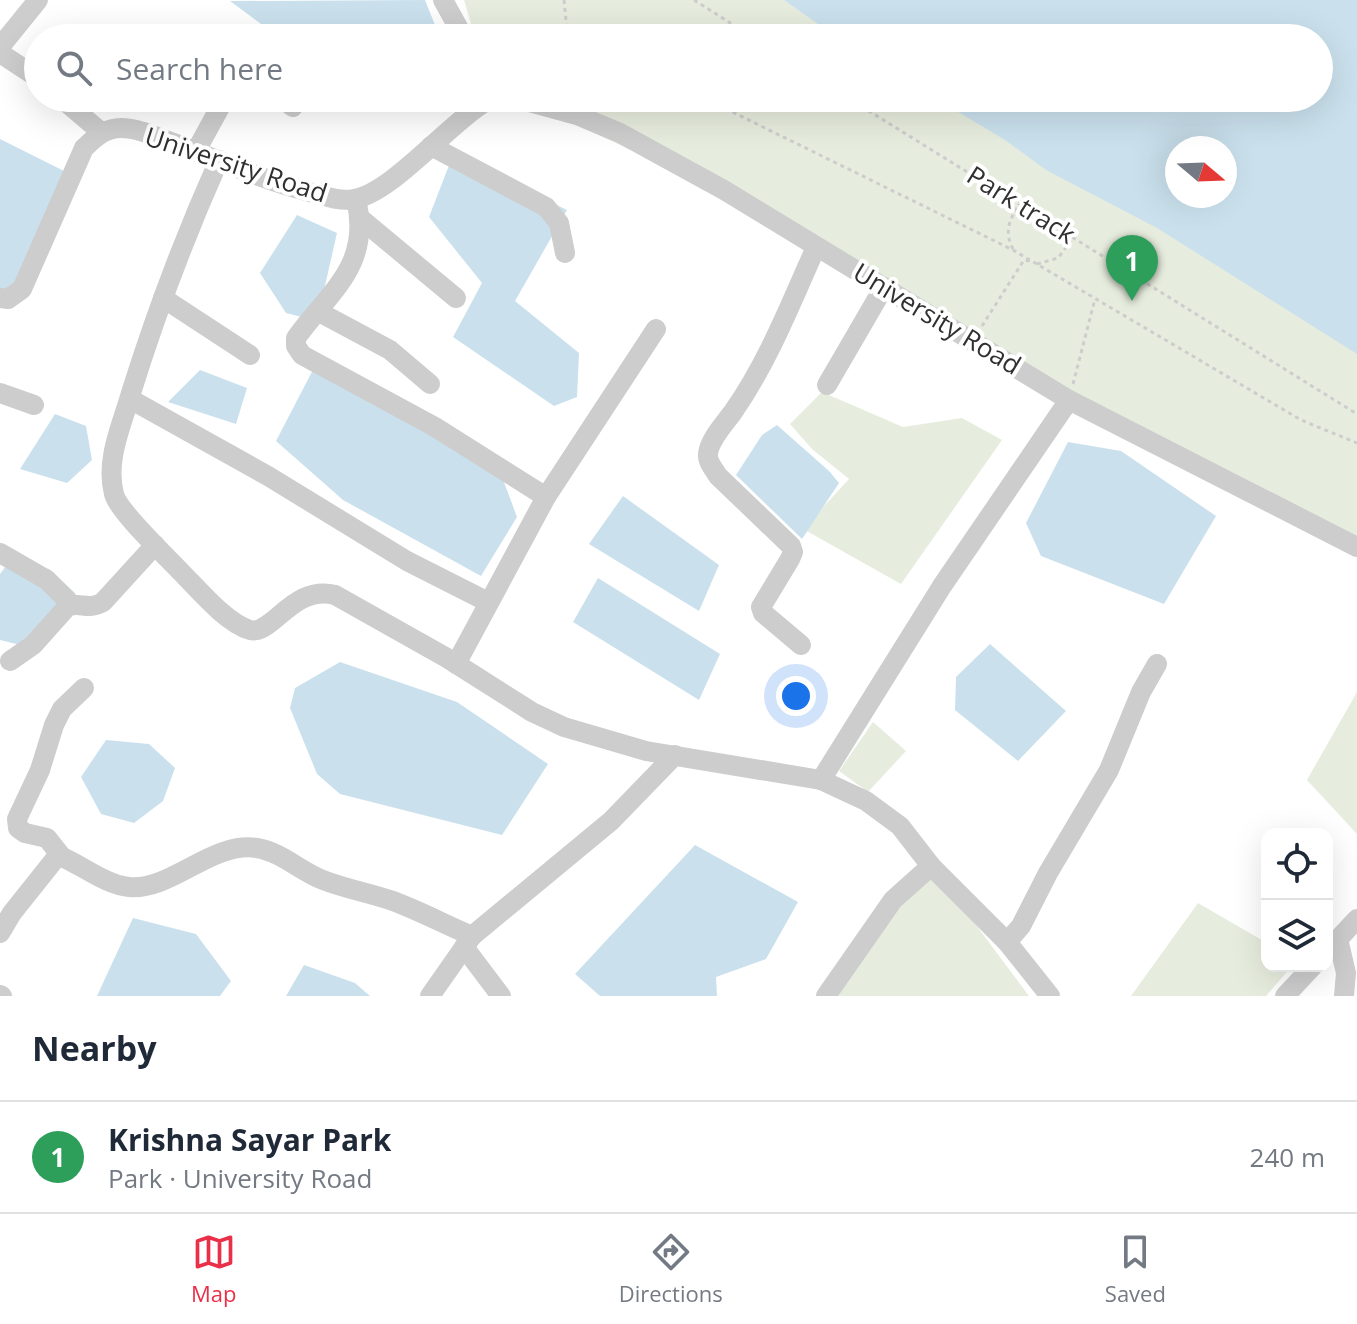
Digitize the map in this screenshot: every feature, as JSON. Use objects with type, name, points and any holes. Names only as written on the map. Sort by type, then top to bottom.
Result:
[{"type":"street","points":[[24,68],[0,50],[38,0]]},
{"type":"street","points":[[443,0],[456,24]]},
{"type":"street","points":[[0,298],[8,299],[22,289],[84,148],[101,132],[77,112]]},
{"type":"street","points":[[196,151],[217,112]]},
{"type":"street","name":"University Road","points":[[101,132],[120,128],[149,134],[277,183],[333,198],[358,209],[469,112]]},
{"type":"street","name":"University Road","points":[[566,112],[620,133],[724,190],[1069,400],[1357,547]]},
{"type":"street","points":[[431,146],[546,207],[559,223],[565,253]]},
{"type":"street","points":[[219,160],[179,250],[130,399],[110,474],[114,498],[207,599],[246,629],[261,631],[286,608],[308,596],[324,593],[345,599],[532,712],[564,727],[634,748],[821,780],[847,790],[900,826],[931,866],[1007,942],[1050,996]]},
{"type":"street","points":[[358,209],[456,298]]},
{"type":"street","points":[[358,209],[354,257],[341,282],[296,338],[296,346],[302,355],[435,427],[546,497]]},
{"type":"street","points":[[801,645],[763,613],[761,607],[790,559],[793,552],[791,546],[718,476],[709,463],[708,454],[748,388],[816,247]]},
{"type":"street","points":[[827,385],[884,287]]},
{"type":"street","points":[[163,298],[250,355]]},
{"type":"street","points":[[319,312],[390,350],[430,384]]},
{"type":"street","points":[[456,664],[546,497],[656,329]]},
{"type":"street","points":[[0,393],[34,405]]},
{"type":"street","points":[[130,399],[268,476],[407,561],[488,602]]},
{"type":"street","points":[[821,780],[942,586],[1069,400]]},
{"type":"street","points":[[0,553],[47,580],[72,605],[88,608],[103,602],[155,545]]},
{"type":"street","points":[[10,661],[33,645],[72,605]]},
{"type":"street","points":[[1007,942],[1029,912],[1048,873],[1109,770],[1141,692],[1157,664]]},
{"type":"street","points":[[84,688],[58,717],[40,770],[17,819],[18,828],[25,833],[47,838],[62,857],[116,884],[129,887],[147,886],[235,849],[254,847],[274,853],[321,880],[393,901],[468,941],[501,996]]},
{"type":"street","points":[[430,996],[468,941],[611,821],[675,755]]},
{"type":"street","points":[[0,933],[48,865],[62,857]]},
{"type":"street","points":[[826,996],[893,900],[931,866]]},
{"type":"street","points":[[1344,996],[1346,973],[1333,945],[1357,919]]},
{"type":"street","points":[[1285,996],[1307,972]]},
{"type":"path","points":[[564,0],[566,24]]},
{"type":"path","points":[[694,0],[732,24]]},
{"type":"path","points":[[732,112],[1013,250],[1301,420],[1357,443]]},
{"type":"path","name":"Park track","points":[[871,112],[1357,414]]},
{"type":"path","points":[[1020,204],[1011,218],[1007,233],[1013,250],[1024,260],[1035,263],[1058,258],[1074,237]]},
{"type":"path","points":[[974,340],[1024,260]]},
{"type":"path","points":[[1069,400],[1095,299]]},
{"type":"green space","points":[[464,0],[1357,0],[1357,547],[1069,400],[744,202],[548,112],[1333,112],[1333,24],[471,24]]},
{"type":"green space","points":[[822,392],[903,427],[962,418],[1002,440],[901,584],[803,529],[849,479],[812,449],[790,424]]},
{"type":"green space","points":[[1357,692],[1357,834],[1307,780]]},
{"type":"green space","points":[[873,722],[906,751],[868,792],[839,771]]},
{"type":"green space","points":[[938,874],[1029,996],[838,996],[897,901]]},
{"type":"green space","points":[[1198,903],[1261,940],[1261,972],[1287,972],[1266,996],[1131,996]]},
{"type":"water","points":[[425,0],[435,24],[261,24],[230,1]]},
{"type":"water","points":[[784,0],[1357,0],[1357,354],[1157,228],[1046,170],[958,112],[1333,112],[1333,24],[818,24]]},
{"type":"water","points":[[0,139],[64,171],[14,288],[0,290]]},
{"type":"water","points":[[453,155],[567,210],[515,301],[579,353],[577,397],[554,406],[453,337],[482,283],[429,217]]},
{"type":"water","points":[[297,215],[337,233],[317,321],[286,313],[260,273]]},
{"type":"water","points":[[316,364],[501,474],[517,517],[481,576],[343,500],[276,441]]},
{"type":"water","points":[[200,370],[247,388],[236,424],[168,402]]},
{"type":"water","points":[[55,414],[86,426],[92,460],[67,483],[20,469]]},
{"type":"water","points":[[777,425],[839,483],[802,539],[736,475],[762,435]]},
{"type":"water","points":[[1068,442],[1121,451],[1216,516],[1164,604],[1041,556],[1026,523]]},
{"type":"water","points":[[623,496],[719,565],[699,611],[589,544]]},
{"type":"water","points":[[6,566],[49,569],[75,593],[62,627],[33,648],[0,640],[0,574]]},
{"type":"water","points":[[598,578],[720,654],[699,700],[573,622]]},
{"type":"water","points":[[990,644],[1066,711],[1018,761],[955,710],[956,677]]},
{"type":"water","points":[[340,662],[457,702],[548,764],[502,835],[340,794],[317,774],[290,708],[295,688]]},
{"type":"water","points":[[106,740],[149,744],[175,768],[163,801],[134,823],[101,814],[81,777]]},
{"type":"water","points":[[695,845],[798,902],[766,959],[716,977],[717,996],[600,996],[575,974]]},
{"type":"water","points":[[133,918],[196,934],[231,981],[220,996],[97,996]]},
{"type":"water","points":[[304,965],[355,983],[370,996],[286,996]]},
{"type":"place","name":"Krishna Sayar Park","points":[[1132,301]]}]
